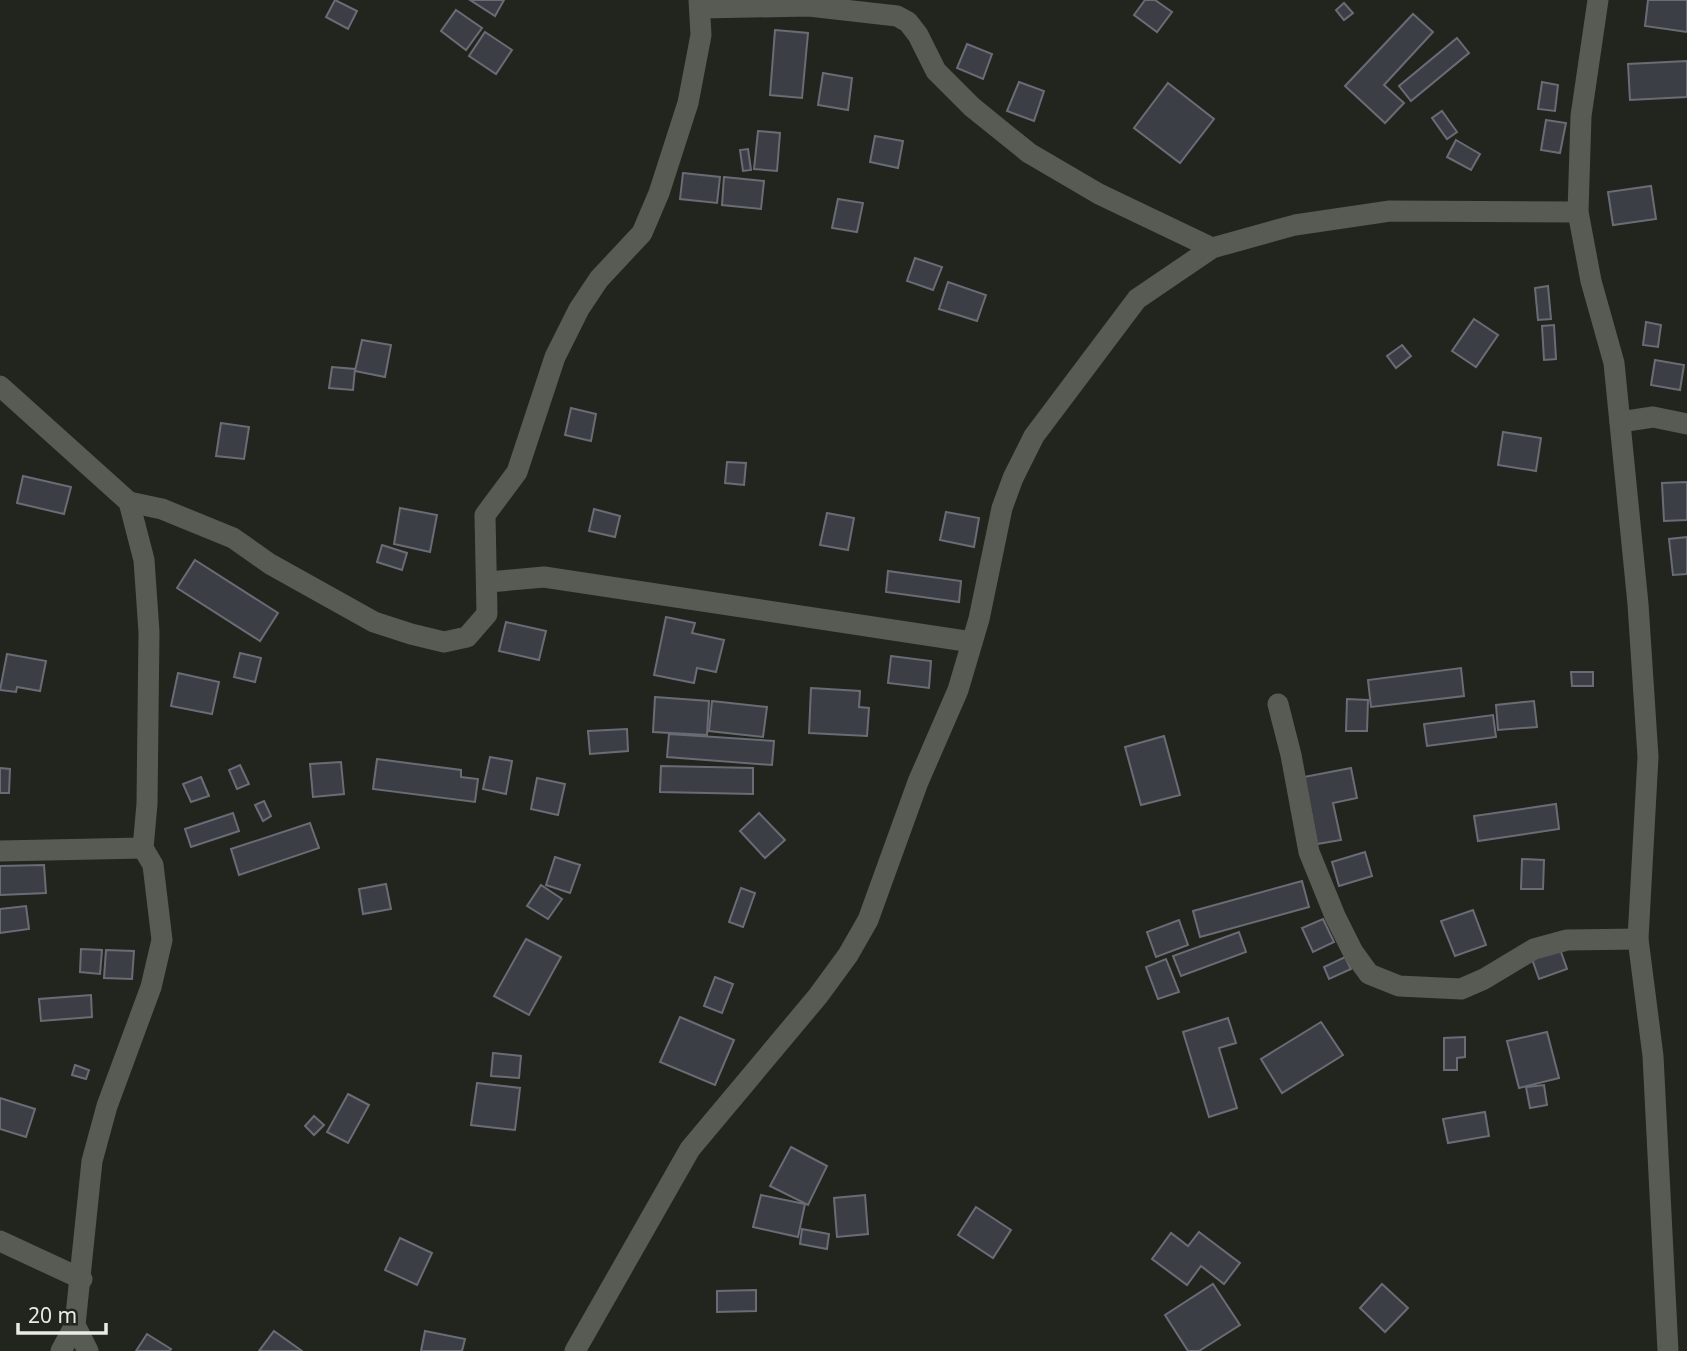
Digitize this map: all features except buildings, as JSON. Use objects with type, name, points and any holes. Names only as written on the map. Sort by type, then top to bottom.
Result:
[{"type":"street","points":[[1598,0],[1581,117],[1578,212],[1591,281],[1614,363],[1638,604],[1648,757],[1638,939],[1653,1056],[1668,1351]]},
{"type":"street","points":[[0,386],[129,502],[162,509],[233,538],[270,564],[374,622],[444,642],[467,637],[487,614],[489,582],[485,515],[517,472],[555,357],[579,309],[599,279],[642,233],[659,193],[688,103],[701,34],[700,4],[809,5],[897,16],[908,22],[918,35],[936,71],[972,107],[1029,153],[1099,194],[1212,248]]},
{"type":"street","points":[[575,1351],[690,1149],[818,996],[855,944],[868,920],[918,782],[958,690],[972,642],[1002,508],[1034,436],[1137,299],[1212,248],[1295,225],[1390,211],[1578,212]]},
{"type":"street","points":[[1620,422],[1653,417],[1687,424]]},
{"type":"street","points":[[61,1351],[75,1325],[82,1279],[92,1161],[107,1106],[151,987],[162,940],[153,865],[143,848],[147,804],[149,632],[144,560],[129,502]]},
{"type":"street","points":[[489,582],[544,577],[972,642]]},
{"type":"street","points":[[1278,704],[1291,755],[1309,852],[1335,916],[1353,952],[1369,975],[1399,986],[1461,989],[1484,979],[1534,949],[1567,940],[1638,939]]},
{"type":"street","points":[[0,850],[143,848]]},
{"type":"street","points":[[0,1241],[82,1279]]},
{"type":"street","points":[[75,1325],[88,1351]]}]
